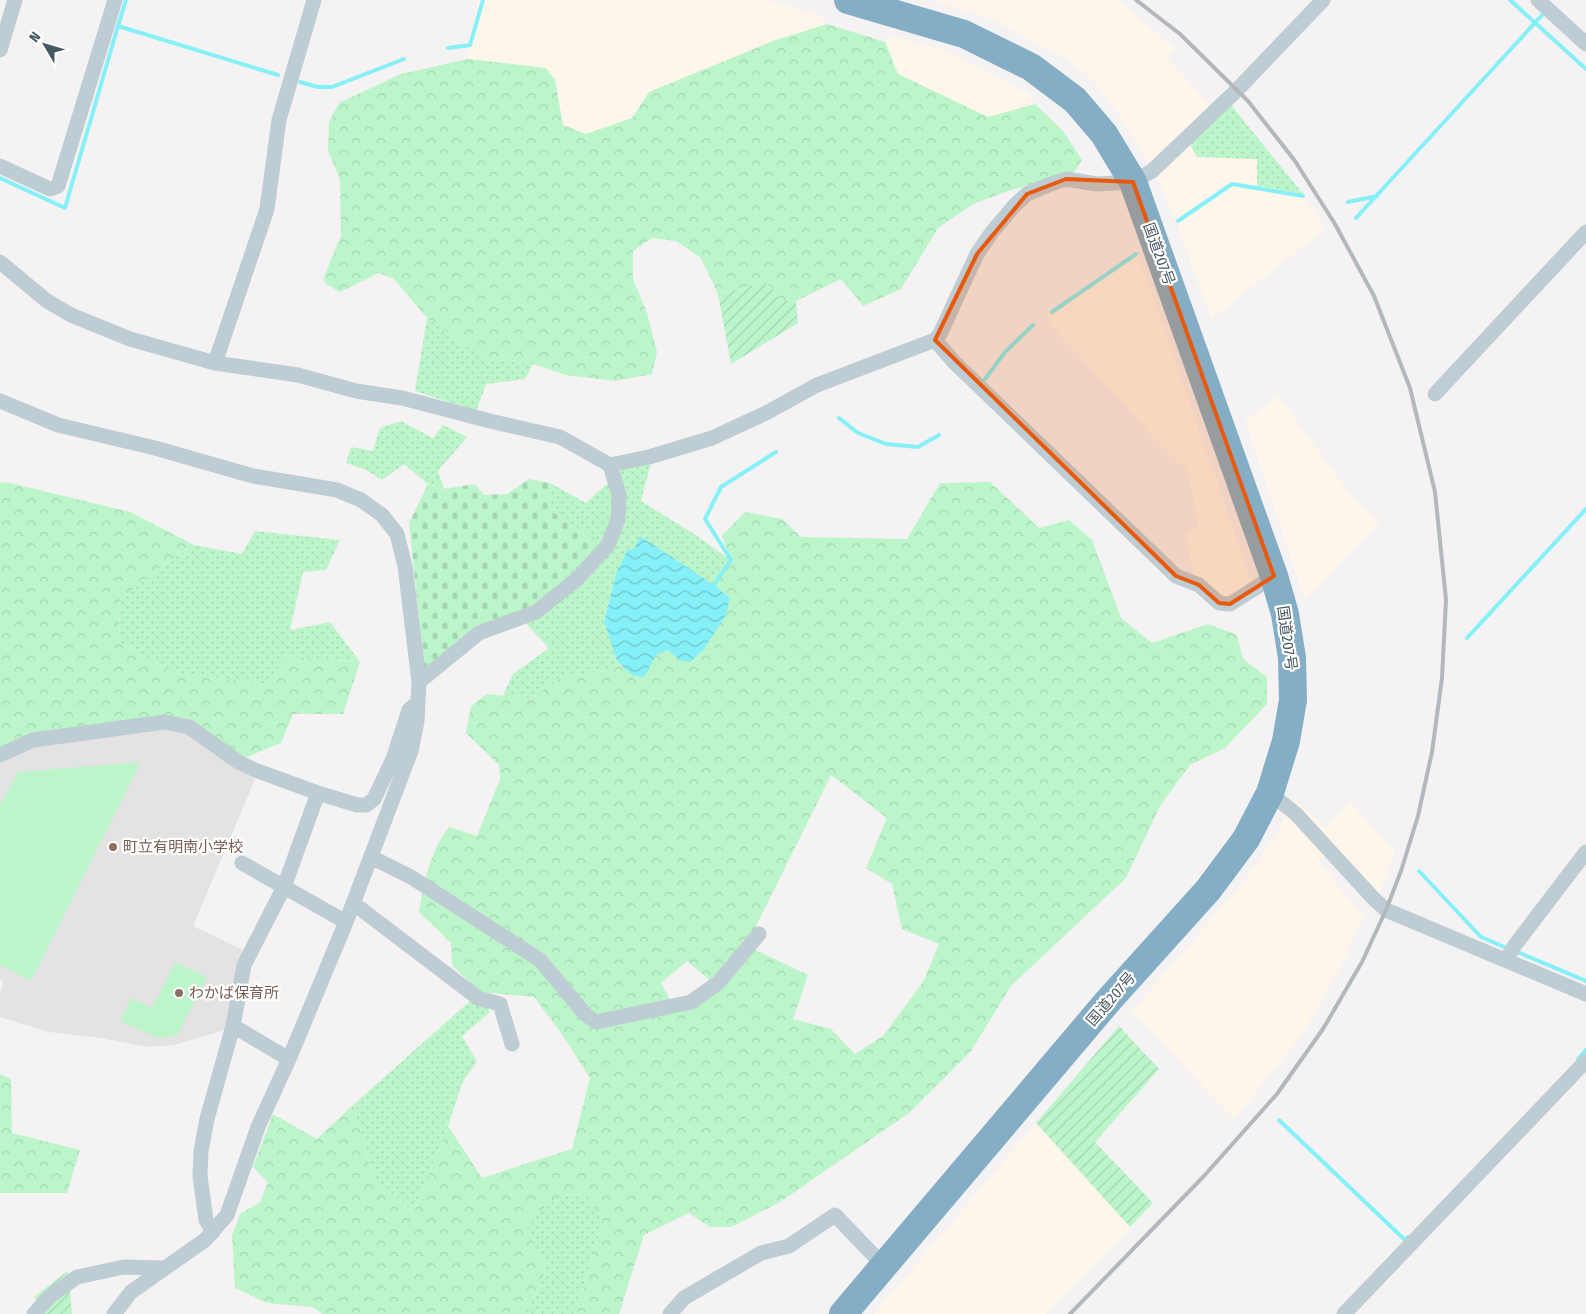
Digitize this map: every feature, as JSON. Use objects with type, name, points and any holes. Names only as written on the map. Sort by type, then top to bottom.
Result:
[{"type":"highway","name":"国道207号","points":[[843,1314],[1101,1009],[1208,890],[1246,840],[1270,793],[1286,741],[1292,700],[1292,658],[1285,614],[1274,576],[1134,182],[1104,134],[1075,100],[1032,67],[964,34],[848,0]]},
{"type":"street","points":[[0,50],[16,0]]},
{"type":"street","points":[[0,166],[50,189],[58,186],[115,0]]},
{"type":"street","points":[[215,363],[267,209],[279,120],[314,0]]},
{"type":"street","points":[[0,262],[47,301],[71,315],[130,339],[215,363],[298,375],[356,391],[402,398],[560,437],[610,465],[650,457],[712,438],[766,413],[817,385],[935,340],[940,334],[977,254],[1008,212],[1027,194],[1066,180],[1098,184],[1134,182],[1152,171],[1237,90],[1323,0]]},
{"type":"street","points":[[1538,0],[1586,44]]},
{"type":"street","points":[[1435,394],[1586,232]]},
{"type":"street","points":[[935,340],[954,362],[1176,576],[1199,585],[1219,603],[1230,604],[1274,576]]},
{"type":"street","points":[[0,401],[58,425],[156,448],[253,476],[337,490],[361,500],[382,515],[397,534],[405,566],[419,682],[417,721],[411,751],[346,922],[289,1059],[258,1127],[226,1215],[205,1240],[162,1268],[131,1292],[114,1314]]},
{"type":"street","points":[[419,682],[480,633],[536,612],[576,579],[608,545],[618,520],[619,495],[610,465]]},
{"type":"street","points":[[0,755],[33,740],[165,722],[189,727],[240,763],[318,793],[357,805],[366,805],[374,799],[393,759],[409,710],[419,700]]},
{"type":"street","points":[[213,1232],[206,1220],[200,1176],[201,1151],[207,1119],[233,1026],[244,965],[284,887],[318,793]]},
{"type":"street","points":[[1270,793],[1296,814],[1386,910],[1510,953],[1586,994]]},
{"type":"street","points":[[1510,953],[1586,852]]},
{"type":"street","points":[[371,857],[411,877],[540,960],[585,1014],[596,1022],[691,1002],[718,983],[759,934]]},
{"type":"street","points":[[242,863],[346,922]]},
{"type":"street","points":[[353,904],[478,998],[500,1004],[512,1044]]},
{"type":"street","points":[[233,1026],[289,1059]]},
{"type":"street","points":[[1344,1314],[1586,1061]]},
{"type":"street","points":[[670,1314],[684,1298],[761,1253],[789,1246],[836,1215],[883,1265]]},
{"type":"street","points":[[34,1314],[49,1297],[77,1277],[124,1267],[162,1268]]},
{"type":"highlighted area","points":[[1066,179],[1133,182],[1274,576],[1230,604],[1219,603],[1199,585],[1176,576],[935,340],[977,254],[1027,194]]},
{"type":"shaded area","points":[[479,0],[766,0],[823,16],[827,24],[773,41],[649,92],[632,118],[586,134],[563,125],[555,80],[546,68],[468,59],[469,39]]},
{"type":"shaded area","points":[[932,0],[1118,0],[1175,49],[1167,58],[1211,106],[1150,166],[1124,122],[1093,80],[1067,58],[1048,50],[998,22]]},
{"type":"shaded area","points":[[893,37],[947,50],[1028,94],[1035,104],[988,117],[898,74],[885,42]]},
{"type":"shaded area","points":[[1189,143],[1197,157],[1257,159],[1257,186],[1303,194],[1325,229],[1211,319],[1175,219],[1155,174]]},
{"type":"shaded area","points":[[1137,251],[1253,586],[1225,600],[1193,576],[1186,533],[1199,528],[1187,469],[1169,454],[1050,324],[1047,314]]},
{"type":"shaded area","points":[[1278,396],[1353,498],[1380,521],[1305,601],[1245,421]]},
{"type":"shaded area","name":"町立有明南小学校","points":[[163,728],[186,731],[235,769],[255,779],[193,926],[243,950],[239,963],[228,1029],[174,1045],[148,1047],[102,1038],[49,1032],[0,1017],[0,995],[3,982],[0,980],[0,763],[35,746]]},
{"type":"shaded area","points":[[1295,799],[1325,828],[1351,803],[1395,852],[1373,910],[1326,856],[1318,863],[1364,916],[1342,964],[1302,1035],[1234,1119],[1132,1011],[1241,885],[1273,840]]},
{"type":"shaded area","points":[[1036,1123],[1130,1227],[1046,1314],[874,1314]]},
{"type":"green space","points":[[827,24],[885,42],[898,74],[988,117],[1035,104],[1063,131],[1082,160],[1074,172],[1008,191],[973,204],[938,228],[901,289],[863,306],[841,279],[796,301],[780,300],[766,282],[718,294],[701,258],[676,241],[652,238],[633,251],[633,279],[647,313],[657,352],[652,374],[615,381],[566,375],[533,364],[486,359],[427,318],[394,279],[379,273],[340,292],[326,284],[323,279],[341,236],[340,179],[328,151],[329,122],[339,103],[401,74],[468,59],[546,68],[555,80],[563,125],[586,134],[632,118],[649,92],[773,41]]},
{"type":"green space","points":[[1231,105],[1303,194],[1257,186],[1257,159],[1197,157],[1189,143]]},
{"type":"green space","points":[[766,282],[780,300],[796,301],[798,323],[731,364],[718,294]]},
{"type":"green space","points":[[427,318],[486,359],[533,364],[525,379],[486,384],[476,411],[415,391]]},
{"type":"green space","points":[[401,421],[433,438],[443,425],[467,437],[438,471],[444,489],[428,484],[404,464],[382,480],[366,470],[346,463],[351,447],[373,451],[380,428]]},
{"type":"green space","points":[[651,463],[641,501],[731,560],[714,585],[640,537],[634,549],[627,550],[616,574],[604,622],[617,661],[604,671],[561,677],[531,699],[503,696],[513,674],[549,648],[518,615],[551,511],[550,483],[586,503],[623,469]]},
{"type":"green space","points":[[529,479],[550,483],[551,511],[599,541],[539,604],[424,669],[409,523],[428,484],[444,489],[475,484],[484,495],[507,494]]},
{"type":"green space","points":[[6,482],[130,512],[194,545],[158,569],[120,600],[119,642],[174,673],[267,684],[287,656],[360,662],[343,714],[293,714],[281,743],[244,758],[186,731],[163,728],[35,746],[0,763],[0,483]]},
{"type":"green space","points":[[990,482],[1039,528],[1069,520],[1092,540],[1121,618],[1152,643],[1208,624],[1237,635],[1243,659],[1267,677],[1267,704],[1225,748],[1190,765],[1160,806],[1126,878],[1011,986],[971,1051],[909,1113],[780,1202],[731,1227],[710,1227],[689,1213],[644,1235],[619,1314],[575,1314],[603,1222],[585,1193],[559,1197],[525,1222],[546,1269],[527,1314],[323,1314],[312,1307],[267,1303],[235,1288],[232,1235],[240,1214],[260,1202],[268,1182],[253,1167],[273,1114],[317,1139],[353,1105],[374,1177],[414,1213],[448,1126],[482,1178],[572,1149],[590,1078],[563,1036],[534,997],[480,992],[452,965],[451,943],[419,912],[432,857],[442,836],[449,827],[477,836],[500,779],[499,765],[466,733],[471,706],[487,694],[531,699],[561,677],[604,671],[617,661],[632,675],[656,655],[668,650],[679,660],[730,598],[714,585],[731,560],[722,536],[745,512],[782,519],[801,537],[907,539],[940,483]],"holes":[[[831,775],[887,818],[866,868],[892,884],[902,929],[939,944],[923,982],[883,1036],[855,1054],[831,1029],[793,1019],[808,975],[743,944],[754,930]],[[687,961],[712,982],[676,1010],[661,983]]]},
{"type":"green space","points":[[255,531],[340,540],[326,570],[303,572],[290,630],[330,622],[360,662],[287,656],[267,684],[174,673],[119,642],[120,600],[158,569],[194,545],[242,554]]},
{"type":"green space","points":[[141,762],[31,981],[0,965],[0,805],[18,772]]},
{"type":"green space","points":[[175,962],[207,977],[177,1036],[157,1038],[120,1021],[131,998],[152,1008]]},
{"type":"green space","points":[[480,992],[490,1012],[462,1036],[477,1062],[463,1081],[448,1126],[414,1213],[374,1177],[353,1105]]},
{"type":"green space","points":[[1119,1026],[1159,1069],[1095,1142],[1153,1203],[1130,1227],[1036,1123]]},
{"type":"green space","points":[[0,1074],[11,1079],[12,1133],[80,1150],[67,1193],[0,1193]]},
{"type":"green space","points":[[586,1193],[603,1222],[575,1314],[527,1314],[546,1269],[525,1222],[559,1197]]},
{"type":"green space","points":[[68,1271],[72,1314],[38,1314],[35,1296]]},
{"type":"water","points":[[640,536],[714,585],[730,598],[726,615],[704,649],[690,662],[679,660],[668,650],[656,655],[644,677],[632,675],[617,661],[604,622],[616,574],[627,550],[634,549]]},
{"type":"waterway","points":[[118,26],[126,0]]},
{"type":"waterway","points":[[448,48],[470,45],[483,0]]},
{"type":"waterway","points":[[1510,0],[1586,69]]},
{"type":"waterway","points":[[1356,218],[1544,13]]},
{"type":"waterway","points":[[0,178],[65,208],[118,26],[278,75]]},
{"type":"waterway","points":[[300,82],[318,87],[332,87],[404,59]]},
{"type":"waterway","points":[[1178,221],[1232,184],[1303,196]]},
{"type":"waterway","points":[[1348,202],[1377,196]]},
{"type":"waterway","points":[[1052,312],[1136,254]]},
{"type":"waterway","points":[[983,382],[1005,352],[1033,325]]},
{"type":"waterway","points":[[839,418],[858,433],[886,444],[918,447],[939,435]]},
{"type":"waterway","points":[[714,585],[731,560],[705,519],[721,487],[776,452]]},
{"type":"waterway","points":[[1467,638],[1586,509]]},
{"type":"waterway","points":[[1419,871],[1481,937],[1509,949]]},
{"type":"waterway","points":[[1515,951],[1586,981]]},
{"type":"waterway","points":[[1578,1059],[1586,1050]]},
{"type":"waterway","points":[[1279,1120],[1405,1240],[1408,1237]]},
{"type":"railway","points":[[1070,1314],[1204,1176],[1277,1094],[1323,1029],[1362,962],[1386,910],[1401,871],[1418,816],[1432,752],[1442,678],[1446,600],[1435,492],[1410,388],[1374,296],[1335,224],[1295,161],[1248,101],[1180,34],[1136,0]]},
{"type":"place","name":"町立有明南小学校","points":[[113,847]]},
{"type":"place","name":"わかば保育所","points":[[179,993]]}]
